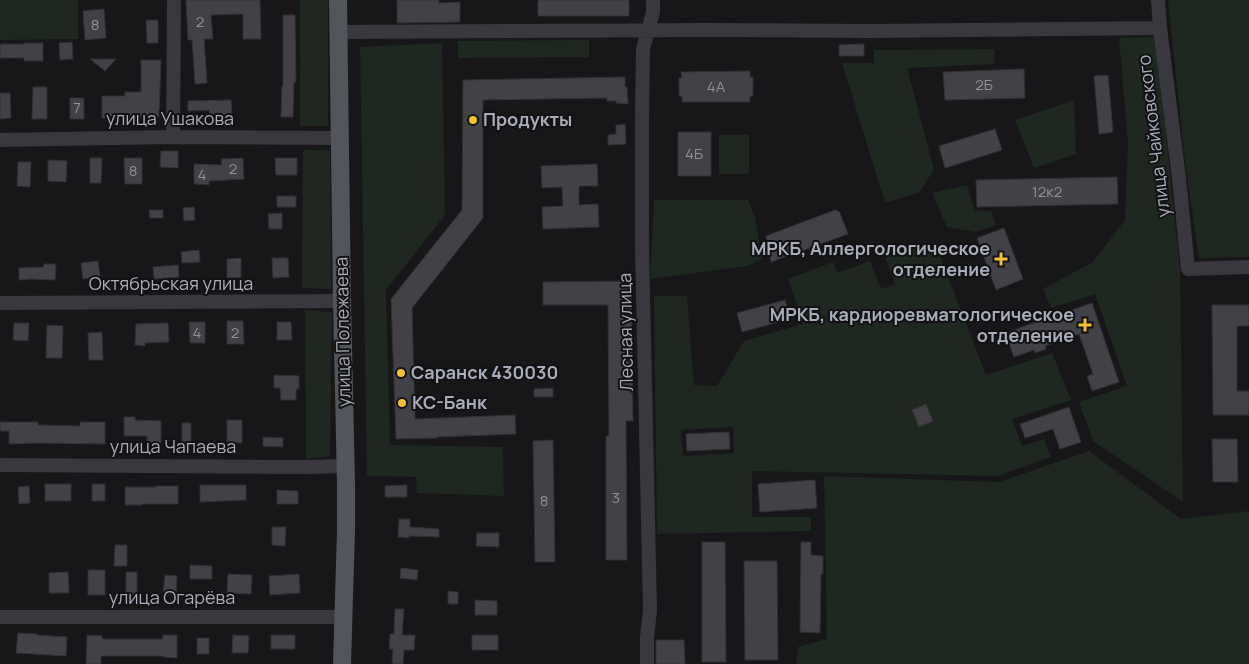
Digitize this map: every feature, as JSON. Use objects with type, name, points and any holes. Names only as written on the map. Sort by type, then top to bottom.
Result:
[{"type":"main road","name":"улица Полежаева","points":[[338,0],[346,466],[342,664]]},
{"type":"street","points":[[174,0],[174,137]]},
{"type":"street","name":"Лесная улица","points":[[647,664],[650,605],[642,246],[642,120],[643,49],[653,12],[653,0]]},
{"type":"street","name":"улица Чайковского","points":[[1158,0],[1188,269],[1249,267]]},
{"type":"street","points":[[338,32],[870,31],[1160,28]]},
{"type":"street","name":"улица Ушакова","points":[[0,140],[174,137],[341,138]]},
{"type":"street","name":"Октябрьская улица","points":[[0,304],[342,301]]},
{"type":"street","name":"улица Чапаева","points":[[0,465],[346,466]]},
{"type":"street","name":"улица Огарёва","points":[[0,617],[344,617]]},
{"type":"shaded area","points":[[0,0],[78,0],[78,39],[0,40]]},
{"type":"shaded area","points":[[300,0],[328,0],[328,126],[300,126]]},
{"type":"shaded area","points":[[1168,0],[1249,0],[1249,257],[1199,258],[1185,163]]},
{"type":"shaded area","points":[[1156,37],[1180,270],[1183,502],[1093,441],[1079,402],[1127,386],[1095,294],[1051,308],[1043,289],[1093,262],[1125,220],[1128,144],[1119,38]]},
{"type":"shaded area","points":[[589,40],[589,57],[458,58],[458,41]]},
{"type":"shaded area","points":[[442,43],[445,215],[386,290],[390,445],[503,447],[504,496],[417,493],[416,477],[367,476],[360,47]]},
{"type":"shaded area","points":[[995,49],[994,64],[907,68],[934,169],[920,192],[885,203],[842,63],[874,63],[874,50]]},
{"type":"shaded area","points":[[1074,100],[1076,154],[1034,168],[1015,120]]},
{"type":"shaded area","points":[[719,135],[749,135],[749,174],[719,174]]},
{"type":"shaded area","points":[[303,150],[330,150],[331,289],[302,288]]},
{"type":"shaded area","points":[[967,185],[975,210],[991,211],[996,225],[975,232],[947,227],[932,193]]},
{"type":"shaded area","points":[[654,200],[748,200],[755,217],[762,259],[747,266],[650,279]]},
{"type":"shaded area","points":[[881,245],[936,246],[986,375],[1052,353],[1071,400],[1012,419],[1022,446],[1044,439],[1051,457],[997,476],[752,471],[752,517],[811,517],[811,531],[657,534],[654,296],[687,296],[694,385],[717,386],[744,341],[803,324],[788,279],[833,262],[837,273],[870,261],[881,289],[895,284]],"holes":[[[733,427],[734,453],[683,456],[681,430]]]},
{"type":"shaded area","points":[[305,310],[332,312],[330,456],[306,459]]},
{"type":"shaded area","points":[[1089,451],[1181,519],[1249,511],[1249,664],[796,664],[798,647],[827,639],[824,476],[999,482]]},
{"type":"building","points":[[186,0],[260,0],[261,39],[243,39],[243,14],[211,15],[213,39],[204,39],[207,83],[195,84],[192,40],[188,40]]},
{"type":"building","points":[[397,0],[439,0],[439,3],[460,2],[460,22],[397,23]]},
{"type":"building","points":[[538,0],[629,0],[629,16],[538,16]]},
{"type":"building","points":[[104,9],[106,38],[85,40],[83,11]]},
{"type":"building","points":[[283,15],[295,15],[296,82],[294,82],[293,117],[281,117]]},
{"type":"building","points":[[146,20],[158,20],[158,43],[147,43]]},
{"type":"building","points":[[72,42],[73,59],[60,60],[59,43]]},
{"type":"building","points":[[43,43],[43,61],[24,61],[24,58],[0,58],[0,44]]},
{"type":"building","points":[[864,44],[864,56],[839,56],[839,45]]},
{"type":"building","points":[[90,59],[116,59],[105,71]]},
{"type":"building","points":[[141,60],[161,60],[159,117],[135,117],[135,119],[102,118],[102,96],[125,96],[125,92],[141,92]]},
{"type":"building","points":[[1024,69],[1025,98],[945,100],[943,72]]},
{"type":"building","points":[[750,71],[750,77],[753,77],[753,96],[750,96],[750,102],[682,102],[682,96],[679,96],[681,72]]},
{"type":"building","points":[[1108,75],[1113,132],[1099,134],[1094,76]]},
{"type":"building","points":[[625,77],[628,104],[607,101],[607,98],[483,100],[483,218],[412,308],[415,419],[515,415],[516,434],[396,439],[391,299],[462,210],[463,80]]},
{"type":"building","points":[[33,87],[47,87],[47,119],[32,119]]},
{"type":"building","points":[[0,93],[10,93],[11,118],[0,119]]},
{"type":"building","points":[[70,98],[84,98],[84,119],[70,119]]},
{"type":"building","points":[[231,100],[232,116],[210,117],[209,110],[188,111],[188,101]]},
{"type":"building","points":[[625,124],[626,144],[608,145],[608,135],[616,134],[616,125]]},
{"type":"building","points":[[995,129],[1002,150],[945,168],[939,146]]},
{"type":"building","points":[[678,132],[711,132],[711,176],[678,176]]},
{"type":"building","points":[[161,151],[178,151],[178,168],[160,167]]},
{"type":"building","points":[[90,158],[102,158],[101,183],[90,183]]},
{"type":"building","points":[[124,158],[142,158],[142,184],[125,184]]},
{"type":"building","points":[[243,158],[244,179],[209,181],[209,185],[194,184],[194,164],[222,165],[221,159]]},
{"type":"building","points":[[275,158],[297,158],[297,175],[276,175]]},
{"type":"building","points":[[48,160],[67,161],[66,182],[48,181]]},
{"type":"building","points":[[18,162],[31,162],[30,187],[17,186]]},
{"type":"building","points":[[597,164],[598,186],[579,186],[579,205],[598,204],[599,227],[543,229],[542,207],[563,206],[562,187],[542,188],[541,166]]},
{"type":"building","points":[[1117,177],[1118,204],[977,207],[976,180]]},
{"type":"building","points":[[277,196],[296,196],[296,207],[277,207]]},
{"type":"building","points":[[194,207],[195,220],[184,221],[183,208]]},
{"type":"building","points":[[149,210],[163,210],[163,218],[150,218]]},
{"type":"building","points":[[835,210],[840,213],[848,234],[771,262],[766,236]]},
{"type":"building","points":[[282,213],[282,229],[269,229],[268,214]]},
{"type":"building","points":[[1004,228],[1023,279],[996,290],[977,238]]},
{"type":"building","points":[[199,250],[200,262],[182,263],[181,252]]},
{"type":"building","points":[[241,258],[241,277],[227,278],[227,259]]},
{"type":"building","points":[[272,258],[288,258],[289,277],[273,278]]},
{"type":"building","points":[[98,261],[100,276],[83,279],[81,263]]},
{"type":"building","points":[[44,264],[56,264],[55,280],[19,280],[19,268],[43,267]]},
{"type":"building","points":[[178,265],[179,277],[154,279],[153,267]]},
{"type":"building","points":[[631,281],[633,421],[626,421],[627,560],[606,560],[606,436],[609,436],[608,305],[543,305],[543,282]]},
{"type":"building","points":[[785,300],[790,319],[742,332],[737,313]]},
{"type":"building","points":[[1092,303],[1119,382],[1092,391],[1087,376],[1093,374],[1079,334],[1045,346],[1046,349],[1035,353],[1034,350],[1014,357],[1005,333]]},
{"type":"building","points":[[1212,305],[1249,305],[1249,326],[1237,326],[1237,391],[1249,391],[1249,415],[1213,415]]},
{"type":"building","points":[[227,321],[243,321],[244,344],[227,344]]},
{"type":"building","points":[[189,322],[205,322],[205,343],[190,343]]},
{"type":"building","points":[[277,322],[291,322],[292,340],[277,340]]},
{"type":"building","points":[[14,323],[29,323],[28,341],[13,340]]},
{"type":"building","points":[[168,323],[169,342],[145,343],[145,346],[135,345],[136,324]]},
{"type":"building","points":[[47,325],[63,326],[62,358],[46,358]]},
{"type":"building","points":[[102,332],[103,360],[89,360],[88,333]]},
{"type":"building","points":[[274,375],[299,376],[299,389],[296,389],[296,400],[281,400],[280,388],[274,388]]},
{"type":"building","points":[[553,388],[553,397],[534,397],[534,389]]},
{"type":"building","points":[[926,404],[933,421],[919,427],[912,410]]},
{"type":"building","points":[[1069,407],[1081,442],[1060,449],[1053,429],[1025,438],[1020,424]]},
{"type":"building","points":[[124,417],[135,417],[135,420],[161,421],[161,443],[147,443],[147,436],[124,436]]},
{"type":"building","points":[[227,420],[242,420],[242,443],[227,442]]},
{"type":"building","points":[[0,422],[38,422],[38,425],[80,426],[80,422],[105,422],[105,444],[9,444],[9,431],[0,431]]},
{"type":"building","points":[[182,423],[191,423],[191,443],[182,443]]},
{"type":"building","points":[[729,432],[730,449],[687,451],[686,434]]},
{"type":"building","points":[[263,437],[283,438],[283,447],[263,446]]},
{"type":"building","points":[[1212,439],[1237,439],[1238,482],[1213,482]]},
{"type":"building","points":[[553,440],[555,562],[535,562],[533,441]]},
{"type":"building","points":[[815,480],[817,508],[760,512],[758,484]]},
{"type":"building","points":[[45,484],[71,484],[71,501],[45,501]]},
{"type":"building","points":[[92,484],[105,484],[105,501],[92,501]]},
{"type":"building","points":[[200,485],[246,485],[246,500],[200,502]]},
{"type":"building","points":[[407,485],[407,497],[385,497],[385,486]]},
{"type":"building","points":[[29,486],[30,503],[19,504],[18,487]]},
{"type":"building","points":[[178,486],[178,504],[125,505],[125,487]]},
{"type":"building","points":[[277,490],[298,491],[298,504],[277,504]]},
{"type":"building","points":[[399,519],[410,519],[410,527],[439,529],[439,537],[398,537]]},
{"type":"building","points":[[272,527],[286,527],[285,546],[272,545]]},
{"type":"building","points":[[477,533],[499,533],[499,547],[476,546]]},
{"type":"building","points":[[702,542],[725,542],[726,662],[702,662]]},
{"type":"building","points":[[801,542],[811,542],[811,555],[823,556],[820,633],[800,632]]},
{"type":"building","points":[[115,545],[127,545],[127,566],[114,566]]},
{"type":"building","points":[[744,561],[777,561],[778,660],[745,660]]},
{"type":"building","points":[[190,565],[212,566],[212,579],[190,579]]},
{"type":"building","points":[[401,568],[418,570],[417,580],[400,578]]},
{"type":"building","points":[[88,570],[105,570],[105,595],[88,595]]},
{"type":"building","points":[[68,572],[69,593],[49,593],[49,573]]},
{"type":"building","points":[[126,572],[137,572],[137,594],[126,594]]},
{"type":"building","points":[[228,574],[252,575],[251,594],[227,593]]},
{"type":"building","points":[[299,574],[300,593],[270,595],[269,576]]},
{"type":"building","points":[[165,575],[177,576],[176,595],[163,594]]},
{"type":"building","points":[[448,591],[458,592],[458,604],[448,604]]},
{"type":"building","points":[[475,600],[497,601],[497,615],[475,615]]},
{"type":"building","points":[[395,609],[404,609],[402,635],[415,635],[414,650],[404,650],[403,664],[392,664],[393,649],[389,649],[390,634],[394,634]]},
{"type":"building","points":[[18,633],[67,637],[66,656],[16,653]]},
{"type":"building","points":[[87,635],[102,636],[102,639],[163,639],[163,635],[177,635],[177,658],[163,656],[101,656],[101,664],[86,664]]},
{"type":"building","points":[[233,635],[249,636],[248,653],[232,653]]},
{"type":"building","points":[[271,635],[295,635],[295,649],[271,649]]},
{"type":"building","points":[[472,635],[498,635],[498,650],[472,650]]},
{"type":"building","points":[[197,638],[209,638],[209,654],[197,654]]},
{"type":"building","points":[[656,640],[684,640],[685,664],[656,664]]},
{"type":"place","name":"Продукты","points":[[473,120]]},
{"type":"place","name":"МРКБ, Аллергологическое отделение","points":[[1001,259]]},
{"type":"place","name":"МРКБ, кардиоревматологическое отделение","points":[[1085,325]]},
{"type":"place","name":"Саранск 430030","points":[[401,373]]},
{"type":"place","name":"КС-Банк","points":[[402,403]]}]
